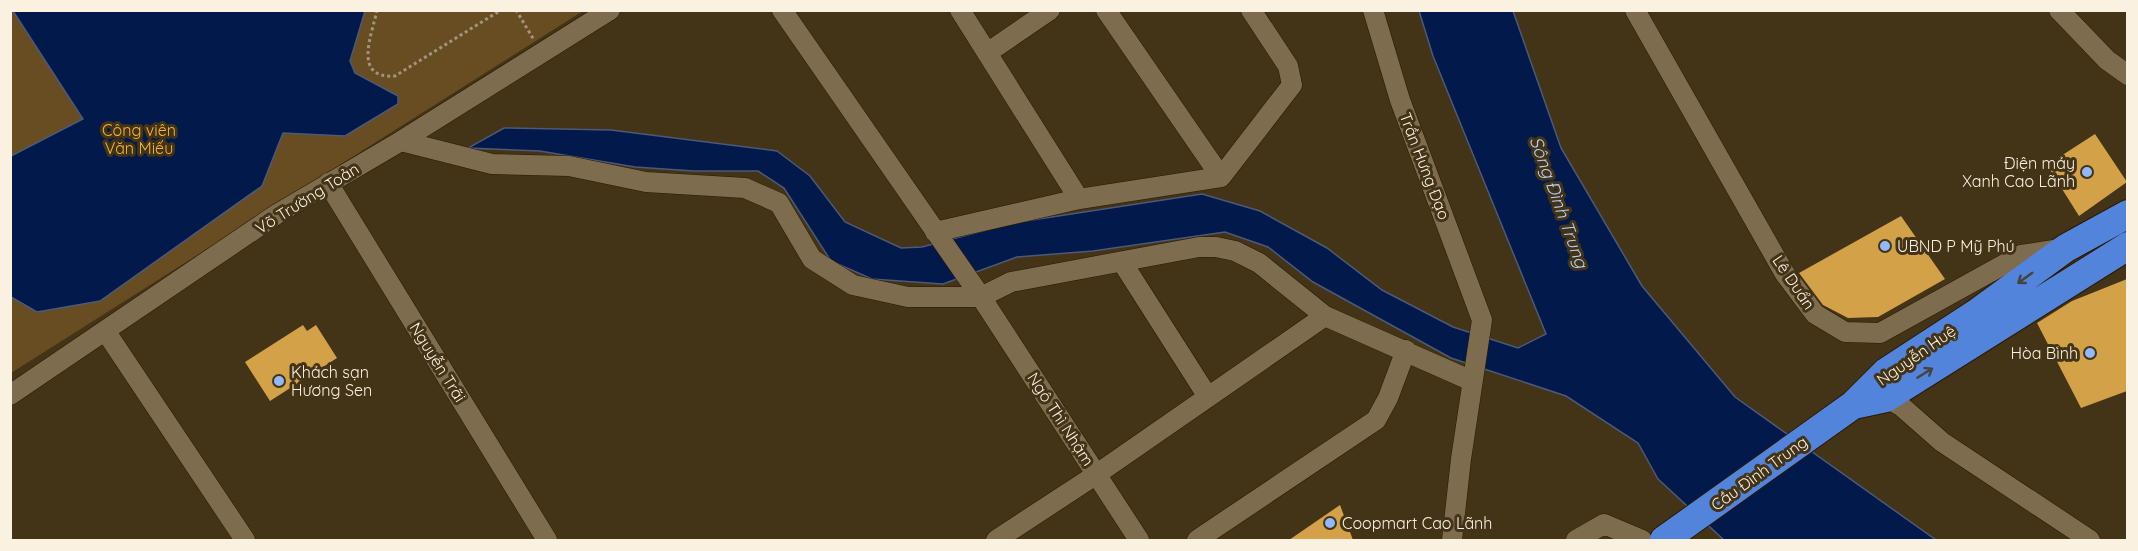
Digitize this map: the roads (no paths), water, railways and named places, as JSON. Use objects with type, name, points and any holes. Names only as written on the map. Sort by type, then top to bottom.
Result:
[{"type":"highway","name":"Nguyễn Huệ","points":[[1853,405],[1886,372],[1975,314],[2066,248],[2127,214]]},
{"type":"highway","name":"Nguyễn Huệ","points":[[1853,405],[1886,398],[2127,246]]},
{"type":"highway","name":"Cầu Đình Trung","points":[[1664,540],[1853,405]]},
{"type":"street","name":"Võ Trường Toản","points":[[10,395],[277,214],[401,141],[610,10]]},
{"type":"street","points":[[782,10],[935,232],[1079,199],[1221,177],[1292,84],[1288,66],[1251,10]]},
{"type":"street","points":[[960,10],[1079,199]]},
{"type":"street","points":[[987,53],[1050,10]]},
{"type":"street","points":[[1106,10],[1221,177]]},
{"type":"street","name":"Trần Hưng Đạo","points":[[1373,10],[1400,100],[1482,320],[1472,381]]},
{"type":"street","name":"Lê Duẩn","points":[[1635,10],[1785,274],[1815,314],[1845,332],[1880,333],[2021,255],[2066,248]]},
{"type":"street","points":[[2059,10],[2107,60],[2127,75]]},
{"type":"street","points":[[401,141],[492,164],[569,165],[646,182],[745,188],[779,203],[812,259],[853,285],[908,297],[981,297],[1011,282],[1199,247],[1216,246],[1235,251],[1259,263],[1325,316],[1472,381],[1452,540]]},
{"type":"street","name":"Nguyễn Trãi","points":[[328,183],[547,540]]},
{"type":"street","name":"Ngô Thì Nhậm","points":[[935,232],[981,297],[1139,540]]},
{"type":"street","points":[[1122,262],[1208,397]]},
{"type":"street","points":[[996,540],[1097,474],[1325,316]]},
{"type":"street","points":[[105,332],[245,540]]},
{"type":"street","points":[[1197,540],[1376,420],[1388,398],[1406,350]]},
{"type":"street","points":[[1886,398],[1901,406],[1942,442],[2090,540]]},
{"type":"street","points":[[1576,540],[1604,524],[1642,540]]},
{"type":"water","name":"Công viên Văn Miếu","points":[[13,11],[365,11],[350,61],[355,73],[398,96],[398,104],[345,136],[283,133],[262,186],[100,301],[37,312],[11,297],[11,156],[83,119]]},
{"type":"water","name":"Sông Đình Trung","points":[[1419,11],[1513,11],[1561,148],[1642,286],[1735,397],[1936,540],[1724,540],[1658,479],[1638,443],[1566,396],[1451,358],[1313,282],[1268,247],[1225,232],[1093,251],[1017,257],[943,284],[872,279],[831,261],[784,188],[758,171],[694,171],[635,167],[540,151],[468,148],[504,128],[611,130],[777,151],[810,176],[845,222],[901,248],[922,247],[1013,223],[1202,194],[1260,211],[1327,248],[1382,290],[1453,327],[1518,348],[1546,334],[1433,56]]},
{"type":"place","name":"Điện máy Xanh Cao Lãnh","points":[[2087,172]]},
{"type":"place","name":"UBND P Mỹ Phú","points":[[1885,246]]},
{"type":"place","name":"Hòa Bình","points":[[2090,353]]},
{"type":"place","name":"Khách sạn Hương Sen","points":[[279,381]]},
{"type":"place","name":"Coopmart Cao Lãnh","points":[[1330,523]]}]
